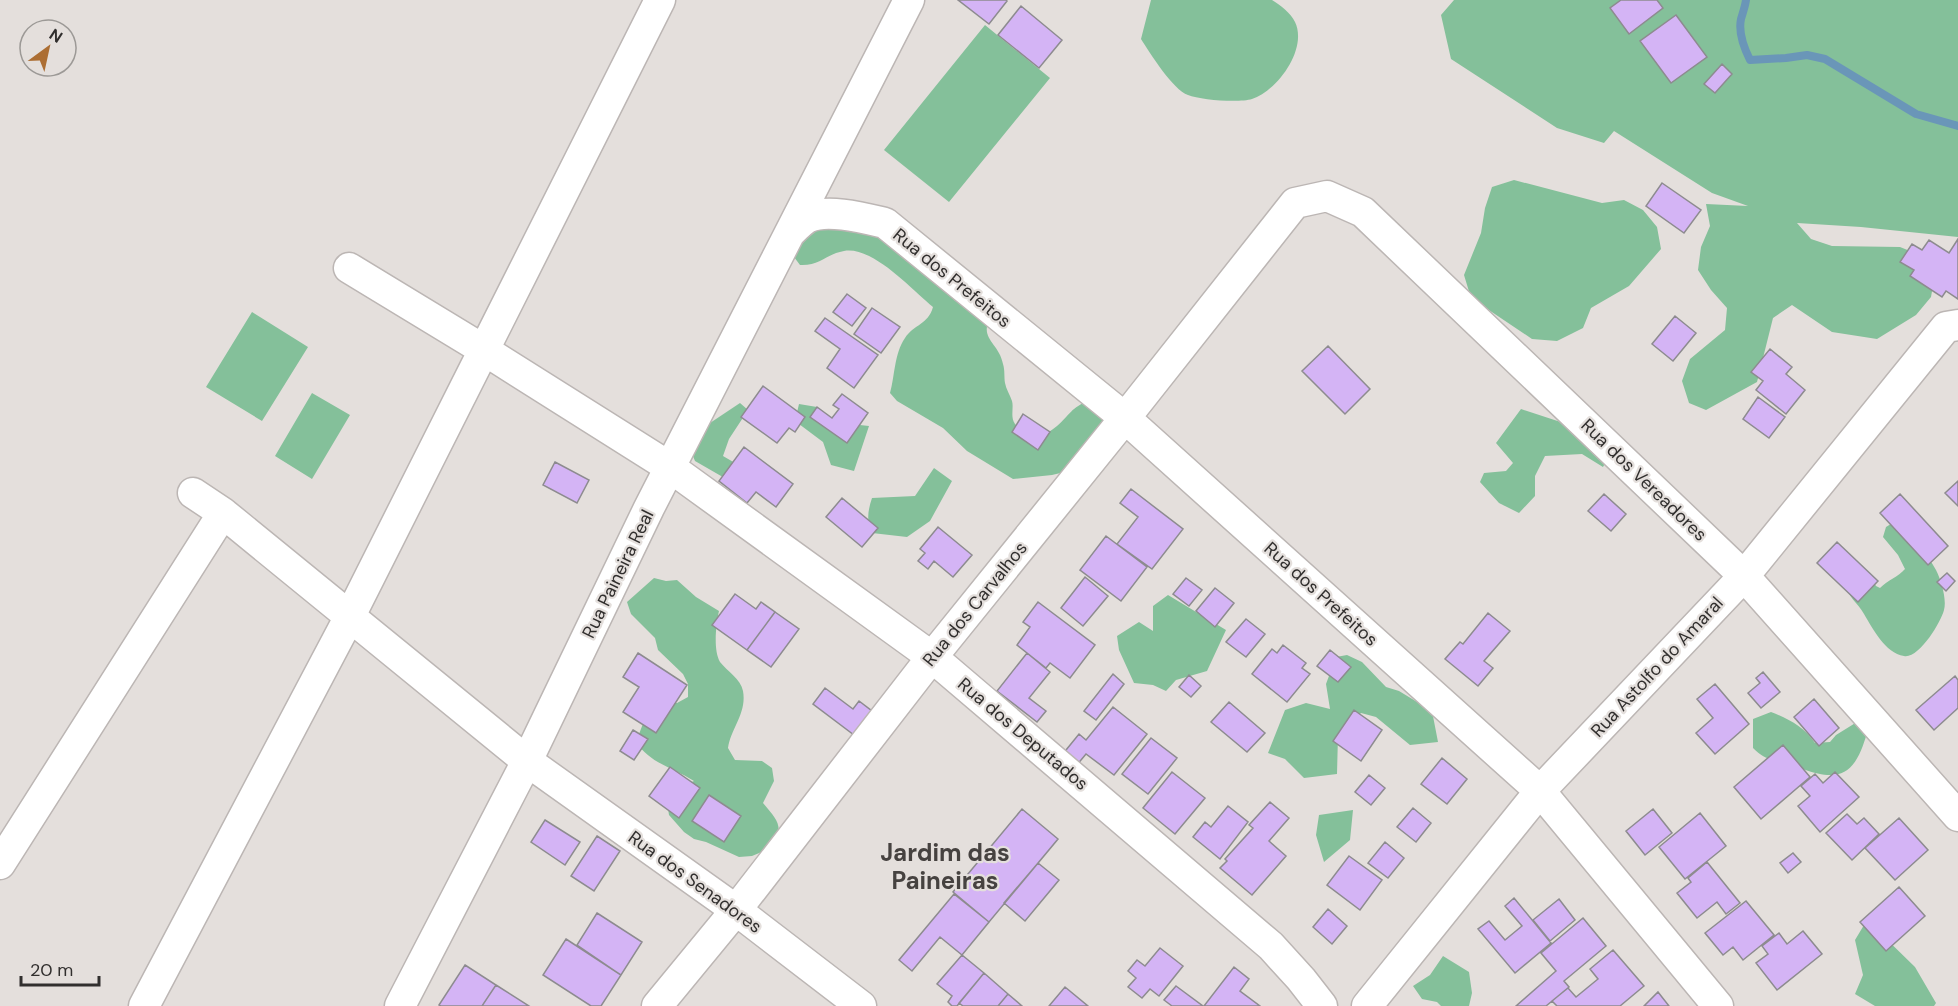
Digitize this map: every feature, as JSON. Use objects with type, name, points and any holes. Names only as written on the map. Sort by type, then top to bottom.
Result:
[{"type":"street","points":[[144,1006],[350,616],[660,0]]},
{"type":"street","name":"Rua Paineira Real","points":[[400,1006],[527,761],[649,508],[909,0]]},
{"type":"street","name":"Rua dos Vereadores","points":[[1295,203],[1327,196],[1363,212],[1744,576],[1958,816]]},
{"type":"street","name":"Rua dos Carvalhos","points":[[657,1006],[736,910],[932,657],[1295,203]]},
{"type":"street","name":"Rua dos Prefeitos","points":[[792,231],[808,217],[831,214],[853,215],[885,223],[1125,418],[1540,791],[1718,1006]]},
{"type":"street","name":"Rua dos Deputados","points":[[349,268],[671,468],[932,657],[1271,946],[1322,1006]]},
{"type":"street","name":"Rua Astolfo do Amaral","points":[[1367,1006],[1540,791],[1744,576],[1952,326]]},
{"type":"street","name":"Rua dos Senadores","points":[[193,493],[223,513],[527,761],[736,910],[861,1006]]},
{"type":"street","points":[[0,864],[223,513]]},
{"type":"green space","points":[[1151,0],[1272,0],[1288,12],[1295,22],[1298,33],[1294,56],[1280,78],[1262,95],[1252,99],[1220,100],[1188,95],[1169,79],[1141,39]]},
{"type":"green space","points":[[1454,0],[1958,0],[1958,237],[1797,223],[1811,239],[1832,246],[1900,247],[1920,255],[1935,274],[1931,297],[1916,315],[1877,339],[1832,332],[1792,305],[1773,318],[1757,382],[1706,410],[1689,403],[1682,381],[1690,359],[1725,330],[1727,308],[1698,270],[1701,247],[1710,226],[1706,204],[1748,206],[1712,193],[1614,131],[1604,143],[1557,128],[1451,59],[1441,15]]},
{"type":"green space","points":[[985,25],[1050,78],[949,202],[884,150]]},
{"type":"green space","points":[[1514,180],[1602,203],[1624,200],[1643,210],[1657,227],[1661,249],[1629,286],[1591,308],[1583,328],[1557,341],[1532,339],[1471,298],[1464,275],[1481,233],[1485,208],[1492,187]]},
{"type":"green space","points":[[849,215],[990,318],[987,325],[988,336],[1001,357],[1006,385],[1012,401],[1013,418],[1020,429],[1040,438],[1057,426],[1074,409],[1089,401],[1107,421],[1073,470],[1052,475],[1013,479],[967,451],[943,428],[897,401],[890,393],[901,344],[909,333],[928,317],[933,307],[891,270],[867,255],[855,251],[844,251],[807,265],[800,265],[794,257],[810,236],[824,226]]},
{"type":"green space","points":[[252,312],[308,347],[262,421],[206,387]]},
{"type":"green space","points":[[312,393],[350,415],[312,479],[275,456]]},
{"type":"green space","points":[[740,403],[748,410],[729,439],[723,456],[735,463],[728,480],[695,461],[686,439]]},
{"type":"green space","points":[[799,404],[817,407],[832,422],[869,426],[854,471],[831,465],[823,442],[795,421]]},
{"type":"green space","points":[[1521,409],[1588,431],[1610,454],[1603,467],[1582,454],[1545,456],[1535,476],[1535,496],[1519,513],[1499,503],[1480,482],[1484,473],[1506,471],[1513,463],[1496,443]]},
{"type":"green space","points":[[934,468],[952,481],[930,521],[907,537],[872,533],[868,516],[872,498],[915,496]]},
{"type":"green space","points":[[1894,522],[1932,563],[1940,579],[1945,601],[1942,616],[1934,631],[1916,652],[1904,656],[1891,650],[1880,640],[1850,596],[1845,584],[1873,581],[1880,588],[1905,569],[1898,555],[1883,537],[1886,527]]},
{"type":"green space","points":[[654,578],[666,581],[677,580],[696,597],[719,611],[716,651],[720,662],[740,683],[744,699],[728,748],[735,760],[762,761],[772,768],[774,781],[763,803],[779,828],[777,839],[774,847],[752,856],[739,857],[694,839],[684,832],[669,815],[667,802],[672,791],[694,781],[655,760],[636,742],[652,700],[677,703],[688,697],[688,684],[683,674],[658,650],[655,638],[631,614],[627,602]]},
{"type":"green space","points":[[1168,595],[1226,630],[1207,671],[1176,680],[1166,691],[1153,685],[1134,683],[1119,650],[1117,636],[1139,622],[1153,631],[1153,606]]},
{"type":"green space","points":[[1347,655],[1362,662],[1386,687],[1399,691],[1432,711],[1438,742],[1410,745],[1376,717],[1361,713],[1338,735],[1337,774],[1304,778],[1285,759],[1268,753],[1285,710],[1306,703],[1330,709],[1326,684],[1336,657]]},
{"type":"green space","points":[[1771,712],[1796,724],[1815,743],[1830,742],[1836,735],[1857,722],[1867,733],[1858,757],[1846,771],[1828,775],[1817,773],[1780,759],[1766,758],[1753,748],[1753,719]]},
{"type":"green space","points":[[1353,810],[1350,840],[1324,862],[1316,835],[1319,815]]},
{"type":"green space","points":[[1864,925],[1872,925],[1915,967],[1936,1003],[1934,1006],[1875,1006],[1855,994],[1863,975],[1855,940]]},
{"type":"green space","points":[[1443,956],[1469,972],[1472,993],[1469,1006],[1441,1006],[1437,1002],[1422,999],[1413,986],[1430,975]]},
{"type":"building","points":[[958,0],[1006,0],[1007,1],[989,24]]},
{"type":"building","points":[[1621,0],[1657,0],[1663,8],[1629,34],[1610,8]]},
{"type":"building","points":[[1021,6],[1062,40],[1039,68],[998,35]]},
{"type":"building","points":[[1676,15],[1707,57],[1671,83],[1640,41]]},
{"type":"building","points":[[1722,64],[1732,74],[1715,93],[1704,84]]},
{"type":"building","points":[[1662,183],[1701,210],[1684,233],[1646,206]]},
{"type":"building","points":[[1958,239],[1958,299],[1946,291],[1942,297],[1910,276],[1914,270],[1900,262],[1912,244],[1922,250],[1929,240],[1949,253]]},
{"type":"building","points":[[847,294],[866,308],[852,326],[833,312]]},
{"type":"building","points":[[872,308],[900,327],[881,353],[854,334]]},
{"type":"building","points":[[1675,316],[1696,333],[1673,361],[1652,344]]},
{"type":"building","points":[[825,318],[878,355],[854,388],[827,368],[840,349],[815,331]]},
{"type":"building","points":[[1328,346],[1370,389],[1345,414],[1302,371]]},
{"type":"building","points":[[1770,349],[1792,367],[1786,374],[1805,390],[1786,414],[1756,390],[1763,381],[1751,372]]},
{"type":"building","points":[[763,386],[805,417],[795,432],[789,428],[777,443],[741,417]]},
{"type":"building","points":[[842,394],[868,413],[847,443],[810,417],[817,407],[832,418],[839,409],[833,405]]},
{"type":"building","points":[[1758,397],[1785,417],[1769,438],[1743,419]]},
{"type":"building","points":[[1023,414],[1050,432],[1038,450],[1012,432]]},
{"type":"building","points":[[744,447],[793,484],[776,507],[756,492],[747,503],[719,481]]},
{"type":"building","points":[[555,462],[589,480],[577,503],[543,485]]},
{"type":"building","points":[[1958,481],[1958,506],[1945,493]]},
{"type":"building","points":[[1131,489],[1183,529],[1152,569],[1117,544],[1138,517],[1120,503]]},
{"type":"building","points":[[1604,494],[1626,514],[1611,531],[1588,511]]},
{"type":"building","points":[[1900,494],[1948,546],[1928,565],[1880,513]]},
{"type":"building","points":[[842,498],[878,528],[862,547],[826,517]]},
{"type":"building","points":[[938,527],[972,555],[953,577],[934,561],[928,569],[918,561],[925,553],[920,549]]},
{"type":"building","points":[[1106,536],[1147,567],[1121,601],[1080,570]]},
{"type":"building","points":[[1837,542],[1878,581],[1858,602],[1817,563]]},
{"type":"building","points":[[1947,573],[1955,581],[1946,591],[1937,582]]},
{"type":"building","points":[[1085,577],[1108,596],[1083,626],[1061,608]]},
{"type":"building","points":[[1186,578],[1202,590],[1189,606],[1173,594]]},
{"type":"building","points":[[1215,588],[1234,603],[1215,627],[1196,611]]},
{"type":"building","points":[[735,594],[756,609],[761,602],[775,612],[747,650],[712,625]]},
{"type":"building","points":[[1038,602],[1095,645],[1070,678],[1050,663],[1046,668],[1017,645],[1030,627],[1023,622]]},
{"type":"building","points":[[775,612],[799,629],[771,667],[747,650]]},
{"type":"building","points":[[1488,613],[1510,631],[1484,661],[1493,668],[1478,686],[1445,659],[1460,642],[1463,644]]},
{"type":"building","points":[[1246,619],[1265,634],[1246,657],[1226,642]]},
{"type":"building","points":[[1283,645],[1306,663],[1302,668],[1310,674],[1287,702],[1252,674],[1272,649],[1277,653]]},
{"type":"building","points":[[1330,650],[1351,667],[1338,682],[1317,666]]},
{"type":"building","points":[[638,653],[687,685],[656,733],[623,712],[639,687],[623,677]]},
{"type":"building","points":[[1027,653],[1050,672],[1029,698],[1046,711],[1037,722],[997,691]]},
{"type":"building","points":[[1763,672],[1780,692],[1761,708],[1748,693],[1760,683],[1756,678]]},
{"type":"building","points":[[1113,674],[1124,684],[1096,720],[1084,711]]},
{"type":"building","points":[[1189,675],[1201,686],[1191,697],[1179,687]]},
{"type":"building","points":[[1955,676],[1958,680],[1958,708],[1934,730],[1916,710]]},
{"type":"building","points":[[1715,684],[1749,724],[1715,754],[1696,733],[1713,718],[1697,699]]},
{"type":"building","points":[[825,688],[853,709],[859,701],[872,711],[854,735],[813,704]]},
{"type":"building","points":[[1814,699],[1839,728],[1819,746],[1794,717]]},
{"type":"building","points":[[1229,702],[1265,733],[1247,752],[1211,722]]},
{"type":"building","points":[[1113,707],[1147,734],[1114,775],[1086,754],[1076,766],[1062,755],[1079,734],[1086,740]]},
{"type":"building","points":[[1354,710],[1382,730],[1361,761],[1333,741]]},
{"type":"building","points":[[633,730],[648,739],[634,760],[620,751]]},
{"type":"building","points":[[1151,738],[1177,758],[1148,794],[1122,774]]},
{"type":"building","points":[[1783,745],[1810,777],[1761,819],[1734,787]]},
{"type":"building","points":[[1442,758],[1467,779],[1447,804],[1421,784]]},
{"type":"building","points":[[670,767],[700,788],[679,818],[649,796]]},
{"type":"building","points":[[1172,772],[1205,798],[1175,834],[1143,808]]},
{"type":"building","points":[[1835,772],[1859,797],[1820,832],[1798,806],[1810,796],[1801,786],[1815,774],[1823,783]]},
{"type":"building","points":[[1369,775],[1385,788],[1371,805],[1355,792]]},
{"type":"building","points":[[709,795],[741,816],[724,842],[692,821]]},
{"type":"building","points":[[1270,802],[1289,818],[1269,841],[1286,856],[1252,895],[1220,868],[1227,861],[1225,859],[1253,828],[1249,825]]},
{"type":"building","points":[[1228,806],[1248,822],[1220,859],[1193,837],[1205,822],[1211,827]]},
{"type":"building","points":[[1413,808],[1431,823],[1416,842],[1397,827]]},
{"type":"building","points":[[1022,809],[1058,839],[989,922],[953,892]]},
{"type":"building","points":[[1653,809],[1672,833],[1645,855],[1626,831]]},
{"type":"building","points":[[1700,813],[1726,846],[1685,879],[1659,847]]},
{"type":"building","points":[[1847,814],[1857,824],[1864,818],[1879,834],[1852,860],[1826,833]]},
{"type":"building","points":[[1899,818],[1928,850],[1895,880],[1865,848]]},
{"type":"building","points":[[545,820],[580,842],[565,865],[531,842]]},
{"type":"building","points":[[597,836],[620,851],[594,891],[571,876]]},
{"type":"building","points":[[1385,842],[1404,858],[1388,878],[1368,863]]},
{"type":"building","points":[[1793,853],[1801,862],[1788,873],[1780,863]]},
{"type":"building","points":[[1349,856],[1382,880],[1360,910],[1327,885]]},
{"type":"building","points":[[1707,862],[1740,903],[1726,914],[1717,902],[1697,918],[1677,893],[1691,882],[1688,878]]},
{"type":"building","points":[[1038,863],[1059,880],[1025,921],[1004,903]]},
{"type":"building","points":[[1899,887],[1925,916],[1886,951],[1860,922]]},
{"type":"building","points":[[954,894],[989,922],[962,955],[940,937],[912,971],[899,960]]},
{"type":"building","points":[[1514,898],[1551,943],[1515,973],[1478,929],[1489,921],[1505,940],[1522,926],[1505,906]]},
{"type":"building","points":[[1559,899],[1575,920],[1550,941],[1533,920]]},
{"type":"building","points":[[1746,901],[1774,935],[1743,960],[1733,947],[1723,955],[1705,933]]},
{"type":"building","points":[[1328,909],[1347,926],[1332,944],[1313,927]]},
{"type":"building","points":[[597,913],[642,942],[621,975],[577,945]]},
{"type":"building","points":[[1583,918],[1606,946],[1564,981],[1569,987],[1546,1006],[1516,1006],[1556,971],[1541,953]]},
{"type":"building","points":[[1803,931],[1822,954],[1777,990],[1756,963],[1768,954],[1762,946],[1779,933],[1787,944]]},
{"type":"building","points":[[566,939],[621,975],[601,1006],[591,1006],[543,975]]},
{"type":"building","points":[[1160,948],[1183,966],[1159,996],[1150,989],[1142,998],[1128,987],[1136,978],[1128,971],[1137,960],[1145,966]]},
{"type":"building","points":[[1613,950],[1644,986],[1620,1006],[1557,1006],[1552,1001],[1568,988],[1576,997],[1598,979],[1590,969]]},
{"type":"building","points":[[962,955],[984,973],[957,1006],[952,1006],[948,1002],[952,996],[937,984]]},
{"type":"building","points":[[465,965],[496,985],[482,1006],[439,1005]]},
{"type":"building","points":[[1234,967],[1249,979],[1240,991],[1260,1006],[1204,1006]]},
{"type":"building","points":[[984,973],[1008,994],[998,1006],[963,1006],[959,1003]]},
{"type":"building","points":[[496,985],[529,1006],[482,1006]]},
{"type":"building","points":[[1176,986],[1203,1006],[1172,1006],[1164,1000]]},
{"type":"building","points":[[1065,987],[1088,1006],[1049,1006]]},
{"type":"building","points":[[1658,992],[1669,1006],[1644,1006]]},
{"type":"building","points":[[1008,994],[1022,1006],[998,1006]]},
{"type":"waterway","points":[[1746,0],[1740,30],[1750,60],[1807,55],[1825,59],[1916,114],[1958,126]]},
{"type":"district","name":"Jardim das Paineiras","points":[[945,866]]}]
